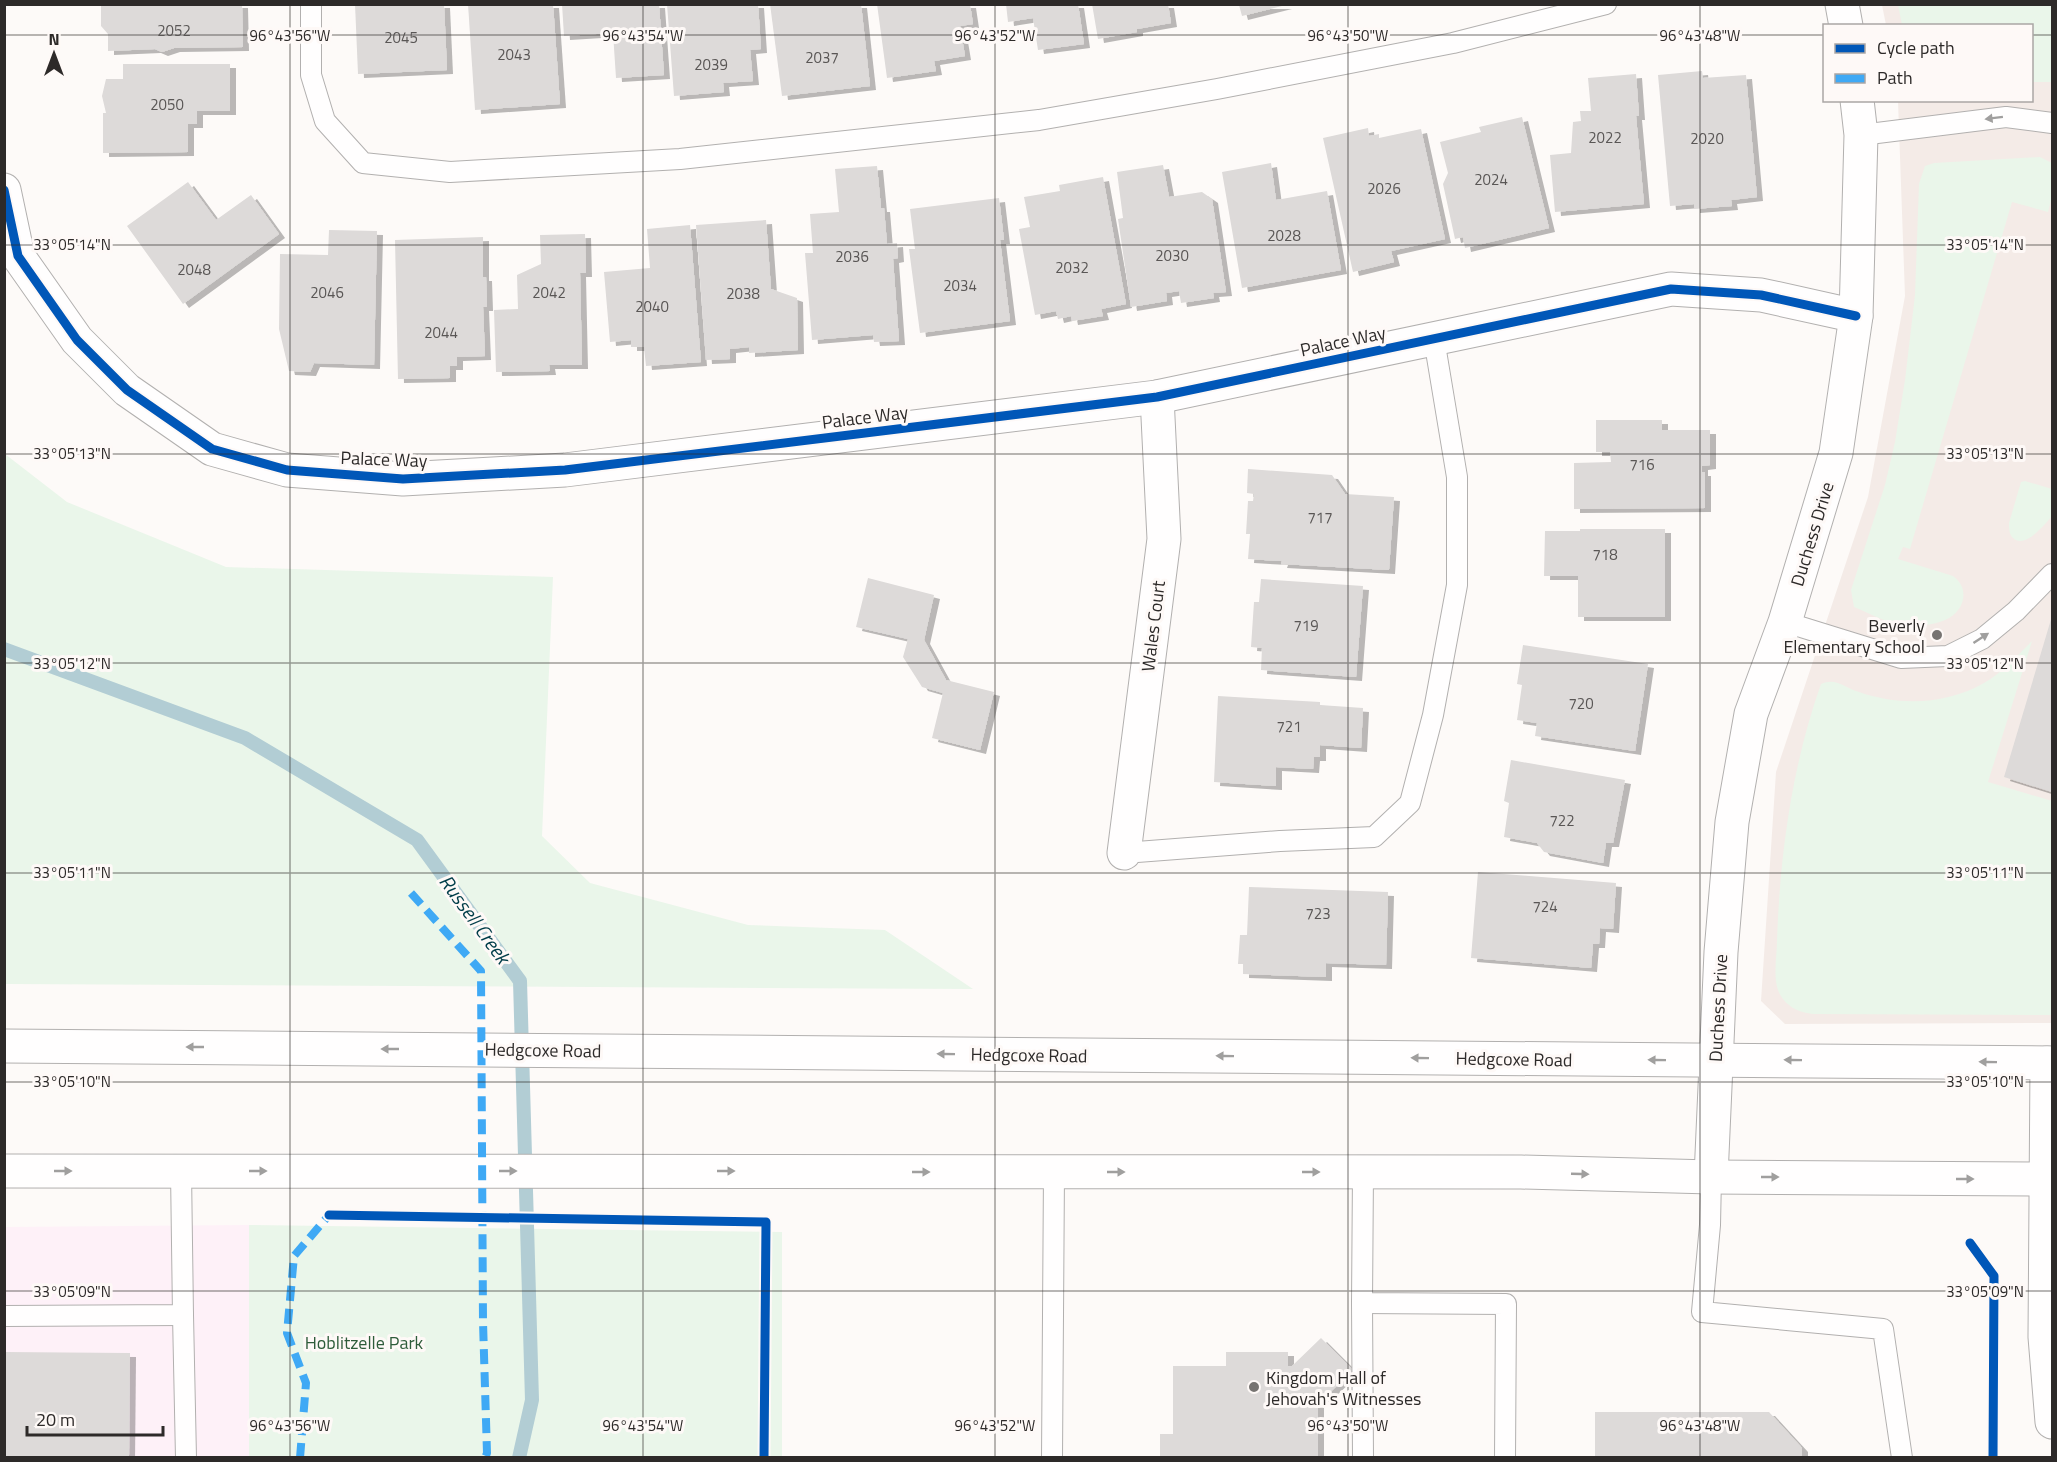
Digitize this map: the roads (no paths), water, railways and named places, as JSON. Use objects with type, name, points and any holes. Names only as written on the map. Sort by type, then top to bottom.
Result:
[{"type":"main road","points":[[1842,4],[1846,24]]},
{"type":"main road","name":"Duchess Drive","points":[[1711,1177],[1720,952],[1732,822],[1751,714],[1785,622],[1836,453],[1856,316],[1861,135],[1857,102]]},
{"type":"main road","name":"Palace Way","points":[[4,190],[18,256],[77,340],[127,390],[212,449],[287,470],[403,479],[565,470],[1157,397],[1671,289],[1761,295],[1856,316]]},
{"type":"main road","name":"Wales Court","points":[[1124,853],[1164,539],[1157,397]]},
{"type":"main road","name":"Hedgcoxe Road","points":[[4,1046],[2050,1063]]},
{"type":"main road","points":[[2050,1063],[2045,1337],[2052,1422]]},
{"type":"main road","points":[[4,1171],[1521,1172],[1711,1177],[2049,1179]]},
{"type":"lane","points":[[312,4],[311,75],[325,121],[363,163],[450,172],[680,159],[1039,120],[1217,89],[1453,43],[1606,4]]},
{"type":"lane","points":[[1861,135],[2006,117],[2052,123]]},
{"type":"lane","points":[[1124,853],[1280,841],[1374,837],[1410,803],[1433,715],[1457,585],[1457,477],[1434,339]]},
{"type":"lane","points":[[1785,622],[1901,658],[1948,656],[1982,639],[2016,611],[2052,574]]},
{"type":"lane","points":[[181,1171],[186,1458]]},
{"type":"lane","points":[[1052,1458],[1054,1172]]},
{"type":"lane","points":[[1363,1172],[1363,1458]]},
{"type":"lane","points":[[1711,1177],[1710,1225],[1702,1312],[1883,1329],[1902,1458]]},
{"type":"lane","points":[[1362,1303],[1506,1304],[1505,1458]]},
{"type":"lane","points":[[4,1316],[183,1315]]},
{"type":"waterway","name":"Russell Creek","points":[[4,649],[245,738],[417,840],[520,981],[532,1400],[519,1458]]},
{"type":"place","name":"Beverly Elementary School","points":[[1937,635]]},
{"type":"place","name":"Kingdom Hall of Jehovah's Witnesses","points":[[1254,1387]]},
{"type":"park label","name":"Hoblitzelle Park","points":[[364,1342]]}]
